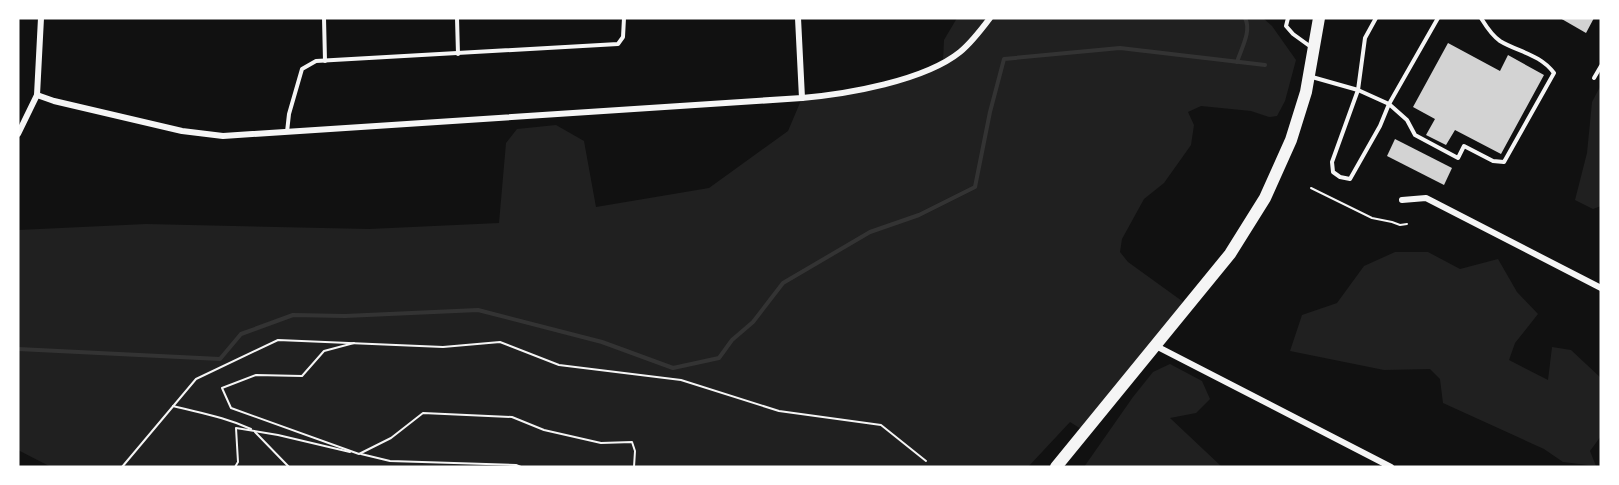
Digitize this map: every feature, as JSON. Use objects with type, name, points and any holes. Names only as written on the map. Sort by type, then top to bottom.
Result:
[{"type":"main road","points":[[1056,467],[1230,254],[1265,198],[1291,140],[1306,92],[1319,18]]},
{"type":"street","points":[[18,134],[37,95],[41,18]]},
{"type":"street","points":[[798,18],[802,98]]},
{"type":"street","points":[[37,95],[94,111],[223,136],[802,98],[874,86],[922,71],[961,51],[990,18]]},
{"type":"street","points":[[1402,200],[1426,198],[1601,288]]},
{"type":"street","points":[[1156,346],[1391,467]]},
{"type":"lane","points":[[324,18],[325,61]]},
{"type":"lane","points":[[457,18],[458,54]]},
{"type":"lane","points":[[287,132],[289,114],[302,69],[316,61],[618,44],[623,37],[624,18]]},
{"type":"lane","points":[[1288,18],[1286,26],[1293,34],[1314,48]]},
{"type":"lane","points":[[1376,18],[1365,38],[1358,90],[1332,162],[1333,172],[1340,177],[1350,178],[1359,166],[1389,104],[1438,18]]},
{"type":"lane","points":[[1308,76],[1358,90],[1389,104],[1407,120],[1415,135],[1458,158],[1464,146],[1493,161],[1504,162],[1554,73],[1548,65],[1527,52],[1500,41],[1488,30],[1481,18]]},
{"type":"lane","points":[[1594,78],[1601,66]]},
{"type":"path","points":[[1311,188],[1372,218],[1400,225],[1407,224]]},
{"type":"path","points":[[122,467],[196,379],[278,340],[442,347],[500,342],[559,365],[681,380],[779,411],[881,425],[926,461]]},
{"type":"path","points":[[357,343],[324,351],[302,376],[256,375],[222,388],[231,408],[359,454],[391,438],[423,413],[512,417],[544,430],[601,443],[632,442],[636,451],[634,467]]},
{"type":"path","points":[[173,406],[230,419],[254,431],[289,467]]},
{"type":"path","points":[[235,467],[238,462],[236,428],[390,461],[521,467]]},
{"type":"shaded area","points":[[957,18],[1263,18],[1272,26],[1296,60],[1285,101],[1277,116],[1269,117],[1251,111],[1201,106],[1188,112],[1194,125],[1191,145],[1164,183],[1144,199],[1122,239],[1120,252],[1128,262],[1182,301],[1187,308],[1086,432],[1070,422],[1028,467],[51,467],[18,450],[18,230],[146,224],[369,229],[499,223],[506,143],[517,129],[556,125],[584,141],[596,207],[709,188],[788,131],[802,98],[874,85],[943,62],[944,40]]},
{"type":"shaded area","points":[[1601,85],[1601,206],[1593,209],[1575,200],[1587,153],[1592,102]]},
{"type":"shaded area","points":[[1395,252],[1428,252],[1460,269],[1498,259],[1517,292],[1538,314],[1515,343],[1509,360],[1548,380],[1552,347],[1571,350],[1601,378],[1601,436],[1590,451],[1596,466],[1563,462],[1544,449],[1443,403],[1440,379],[1430,369],[1384,370],[1290,351],[1302,315],[1337,303],[1364,266]]},
{"type":"shaded area","points":[[1170,364],[1202,381],[1210,399],[1196,413],[1170,418],[1222,467],[1084,467],[1153,372]]},
{"type":"building","points":[[1560,18],[1594,18],[1586,33]]},
{"type":"building","points":[[1448,43],[1500,71],[1508,55],[1544,75],[1501,154],[1455,130],[1446,145],[1426,135],[1435,119],[1413,107]]},
{"type":"building","points":[[1395,139],[1452,168],[1444,185],[1387,156]]},
{"type":"waterway","points":[[1237,62],[1247,34],[1245,18]]},
{"type":"waterway","points":[[18,349],[220,359],[241,334],[293,315],[345,316],[478,310],[602,342],[673,368],[719,358],[732,340],[753,322],[783,283],[870,232],[919,215],[975,187],[990,112],[1004,59],[1120,48],[1265,65]]}]
